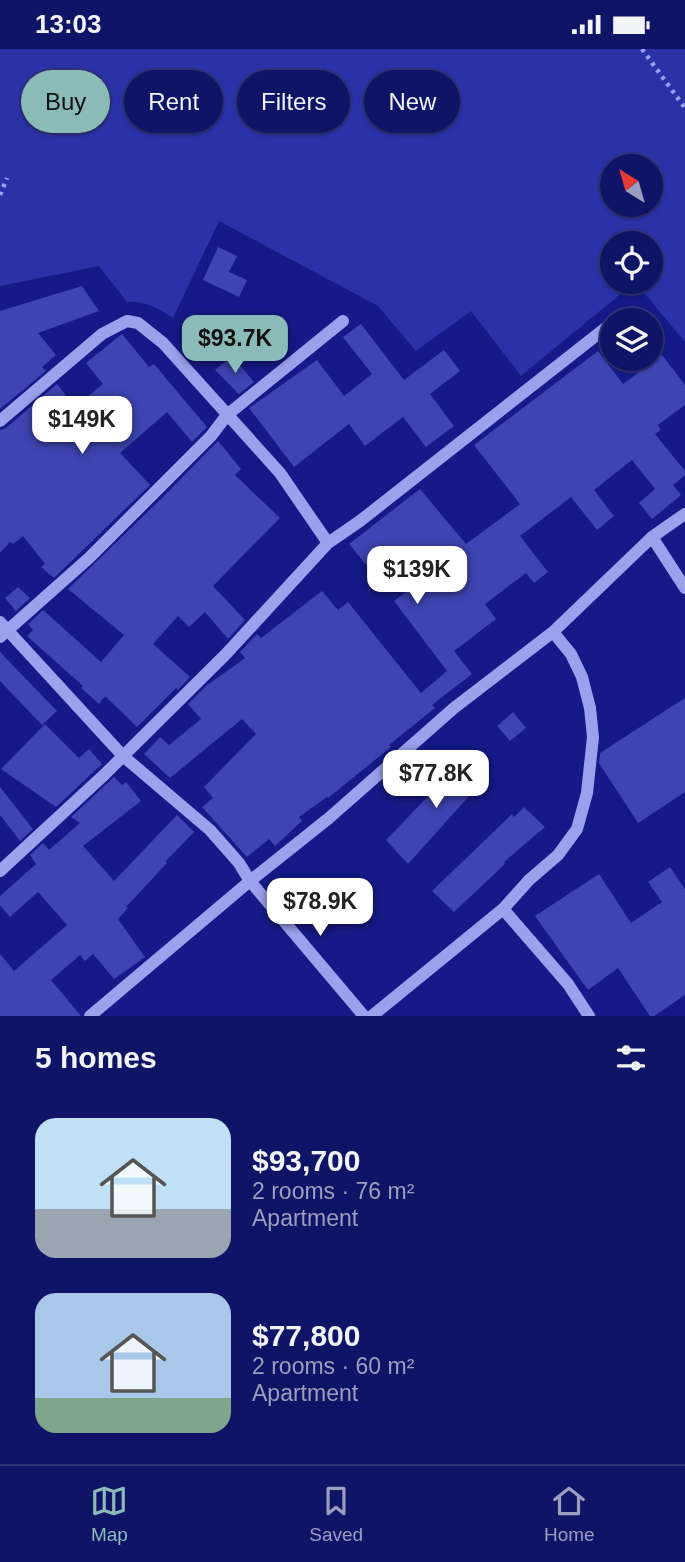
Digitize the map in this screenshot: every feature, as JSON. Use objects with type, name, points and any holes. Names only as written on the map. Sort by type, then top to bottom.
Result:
[{"type":"street","points":[[0,421],[102,334],[127,321],[138,323],[150,330],[280,473],[328,543]]},
{"type":"street","points":[[343,321],[227,415],[211,436],[99,549],[2,630],[123,756],[210,830],[364,1016]]},
{"type":"street","points":[[0,871],[48,829],[226,654],[328,543],[600,332]]},
{"type":"street","points":[[90,1016],[329,818],[454,708],[553,632],[652,537],[685,514]]},
{"type":"street","points":[[652,537],[685,587]]},
{"type":"street","points":[[372,1016],[503,909],[569,842],[583,815],[593,737],[590,708],[582,677],[571,655],[553,632]]},
{"type":"street","points":[[503,909],[568,984],[589,1016]]},
{"type":"path","points":[[642,49],[685,108]]},
{"type":"path","points":[[0,195],[7,178]]},
{"type":"shaded area","points":[[0,49],[685,49],[685,342],[663,316],[663,308],[657,308],[645,294],[663,294],[663,231],[600,231],[600,294],[620,294],[600,308],[600,311],[521,376],[471,311],[416,351],[378,306],[219,221],[173,318],[152,306],[127,302],[99,266],[0,286]]},
{"type":"building","points":[[218,247],[237,256],[229,272],[247,280],[239,297],[203,280]]},
{"type":"building","points":[[82,286],[99,311],[38,333],[56,355],[42,367],[46,371],[0,409],[0,311]]},
{"type":"building","points":[[361,324],[404,380],[444,350],[460,371],[430,394],[454,426],[426,447],[403,417],[365,446],[349,424],[294,467],[249,408],[317,360],[344,396],[372,374],[343,337]]},
{"type":"building","points":[[122,334],[149,367],[154,364],[207,427],[192,442],[167,412],[120,453],[150,485],[54,578],[41,567],[45,564],[23,536],[13,544],[10,542],[0,553],[0,430],[6,428],[57,384],[75,407],[103,384],[86,363]]},
{"type":"building","points":[[598,351],[600,371],[613,371],[623,384],[640,371],[663,371],[663,356],[685,385],[685,405],[658,425],[661,430],[655,434],[685,471],[685,475],[673,485],[681,495],[652,519],[639,503],[655,489],[632,460],[594,490],[614,516],[597,530],[571,497],[520,536],[548,572],[534,583],[526,573],[485,604],[496,619],[454,651],[472,674],[432,705],[435,708],[389,745],[391,747],[328,798],[299,817],[302,821],[275,846],[269,839],[247,857],[202,807],[213,798],[204,787],[256,734],[242,719],[170,778],[144,754],[160,737],[169,745],[201,719],[188,704],[206,686],[245,658],[240,652],[257,634],[261,638],[322,591],[338,610],[348,602],[421,693],[447,671],[394,601],[406,592],[380,557],[368,567],[349,544],[420,489],[466,544],[520,504],[474,445]]},
{"type":"building","points":[[232,356],[254,382],[239,394],[215,370]]},
{"type":"building","points":[[218,441],[241,469],[235,475],[280,518],[213,586],[245,620],[228,639],[205,612],[189,627],[178,616],[153,644],[190,677],[137,727],[105,696],[99,704],[81,688],[83,686],[27,636],[33,630],[28,624],[43,610],[101,662],[124,635],[68,589]]},
{"type":"building","points":[[18,587],[30,598],[16,611],[5,598]]},
{"type":"building","points":[[0,652],[57,711],[42,725],[0,681]]},
{"type":"building","points":[[685,698],[685,792],[638,823],[599,763],[600,753]]},
{"type":"building","points":[[513,712],[526,728],[510,741],[497,726]]},
{"type":"building","points":[[45,724],[79,758],[89,749],[102,764],[56,807],[1,769]]},
{"type":"building","points":[[466,757],[488,775],[408,864],[386,840]]},
{"type":"building","points":[[114,777],[122,785],[126,782],[141,801],[83,846],[114,881],[177,815],[194,832],[118,919],[145,957],[114,979],[93,954],[85,961],[80,955],[51,980],[81,1016],[0,1016],[0,954],[14,971],[67,925],[38,892],[10,917],[0,905],[0,896],[36,864],[30,855],[43,843],[49,850],[80,823],[71,817]]},
{"type":"building","points":[[0,787],[33,829],[20,841],[0,815]]},
{"type":"building","points":[[524,807],[545,827],[504,862],[505,864],[454,912],[432,891],[512,814],[514,817]]},
{"type":"building","points":[[670,867],[685,889],[685,995],[650,1016],[618,968],[588,990],[535,916],[599,874],[631,923],[662,902],[648,882]]}]
